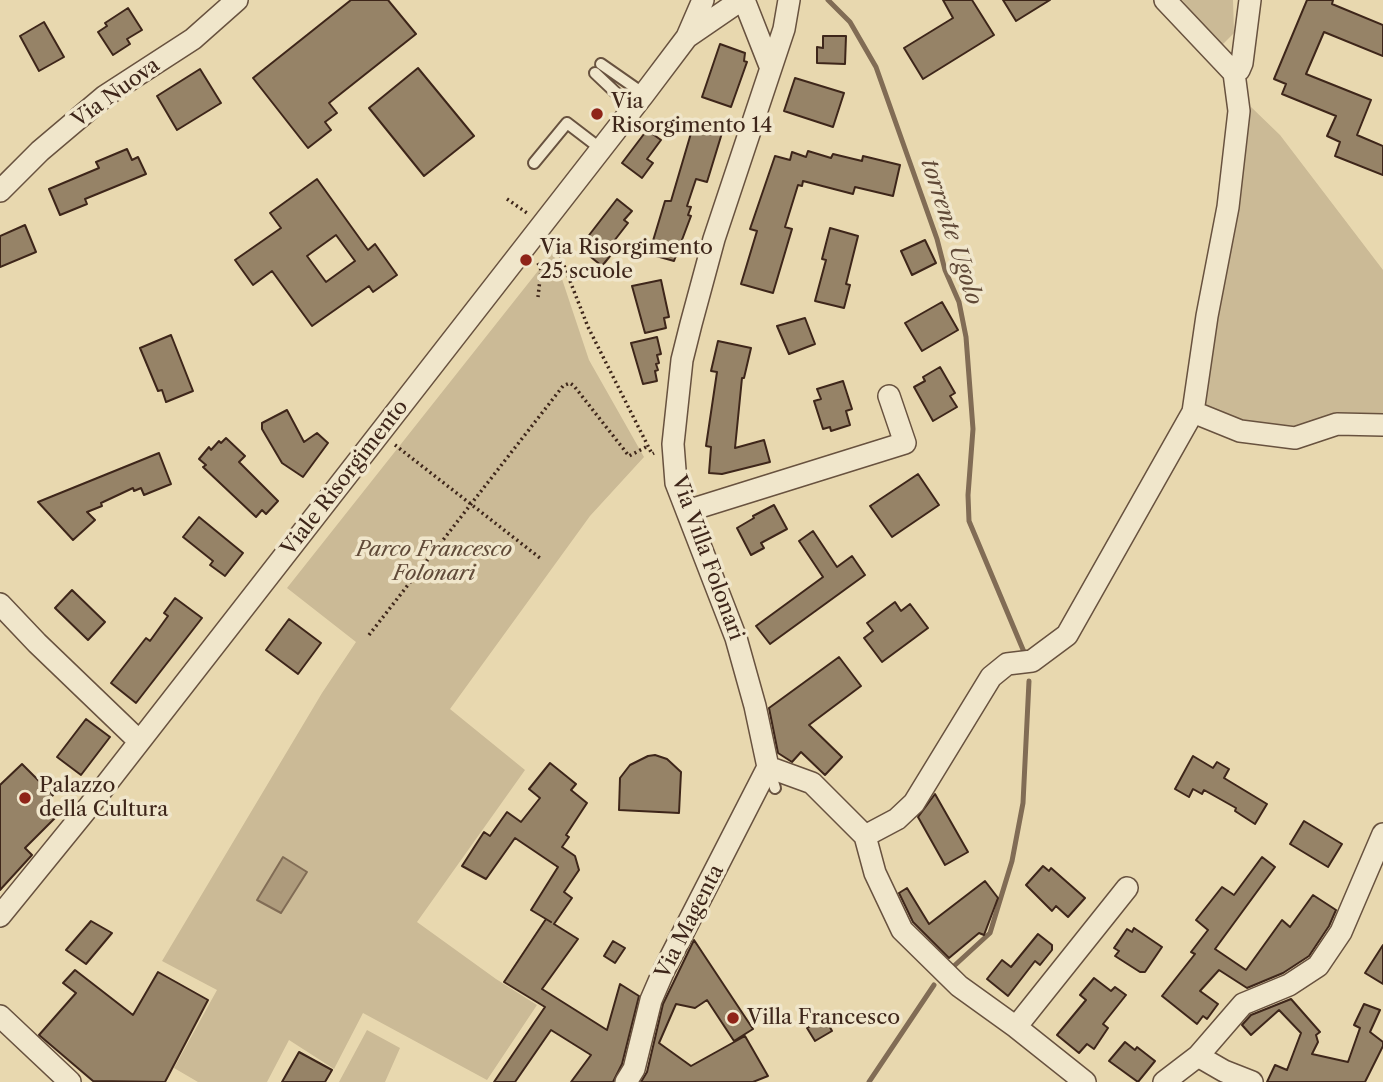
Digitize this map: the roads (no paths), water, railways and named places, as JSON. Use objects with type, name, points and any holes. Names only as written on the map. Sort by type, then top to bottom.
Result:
[{"type":"street","name":"Via Nuova","points":[[0,191],[40,151],[105,96],[193,39],[237,0]]},
{"type":"street","name":"Viale Risorgimento","points":[[0,916],[59,850],[139,741],[638,101],[687,37],[703,0]]},
{"type":"street","name":"Viale Risorgimento","points":[[687,37],[742,0]]},
{"type":"street","points":[[742,0],[770,66]]},
{"type":"street","points":[[751,0],[762,0]]},
{"type":"street","name":"Via Villa Folonari","points":[[768,766],[755,705],[736,638],[676,483],[673,444],[682,360],[714,239],[783,29],[789,0]]},
{"type":"street","points":[[865,836],[897,818],[914,803],[991,677],[1007,664],[1032,661],[1067,635],[1193,412],[1207,316],[1228,207],[1239,111],[1234,73],[1165,0]]},
{"type":"street","points":[[1234,73],[1242,63],[1250,0]]},
{"type":"street","points":[[687,511],[905,443],[889,396]]},
{"type":"street","points":[[1193,412],[1240,431],[1295,438],[1336,424],[1383,425]]},
{"type":"street","points":[[0,604],[139,741]]},
{"type":"street","points":[[768,766],[812,783],[865,836],[875,873],[902,930],[959,986],[1016,1027],[1084,1082]]},
{"type":"street","name":"Via Magenta","points":[[626,1082],[634,1069],[651,1000],[664,970],[768,766]]},
{"type":"street","points":[[1164,1082],[1198,1056],[1243,1004],[1289,985],[1318,966],[1341,932],[1383,834]]},
{"type":"street","points":[[1016,1027],[1127,888]]},
{"type":"street","points":[[0,1016],[69,1082]]},
{"type":"street","points":[[1198,1056],[1224,1071],[1252,1082]]},
{"type":"lane","points":[[638,101],[598,69],[638,101]]},
{"type":"lane","points":[[534,163],[567,122],[601,149]]},
{"type":"lane","points":[[768,766],[775,788]]},
{"type":"waterway","name":"torrente Ugolo","points":[[828,0],[850,22],[876,67],[937,239],[945,270],[959,302],[966,337],[973,429],[968,495],[969,521],[1024,652]]},
{"type":"waterway","points":[[954,966],[990,933],[1012,861],[1023,803],[1029,681]]},
{"type":"waterway","name":"torrente Ugolo","points":[[869,1082],[934,985]]},
{"type":"place","name":"Via Risorgimento 14","points":[[597,114]]},
{"type":"place","name":"Via Risorgimento 25 scuole","points":[[526,260]]},
{"type":"place","name":"Palazzo della Cultura","points":[[25,798]]},
{"type":"place","name":"Villa Francesco","points":[[733,1018]]},
{"type":"park label","name":"Parco Francesco Folonari","points":[[434,562]]}]
